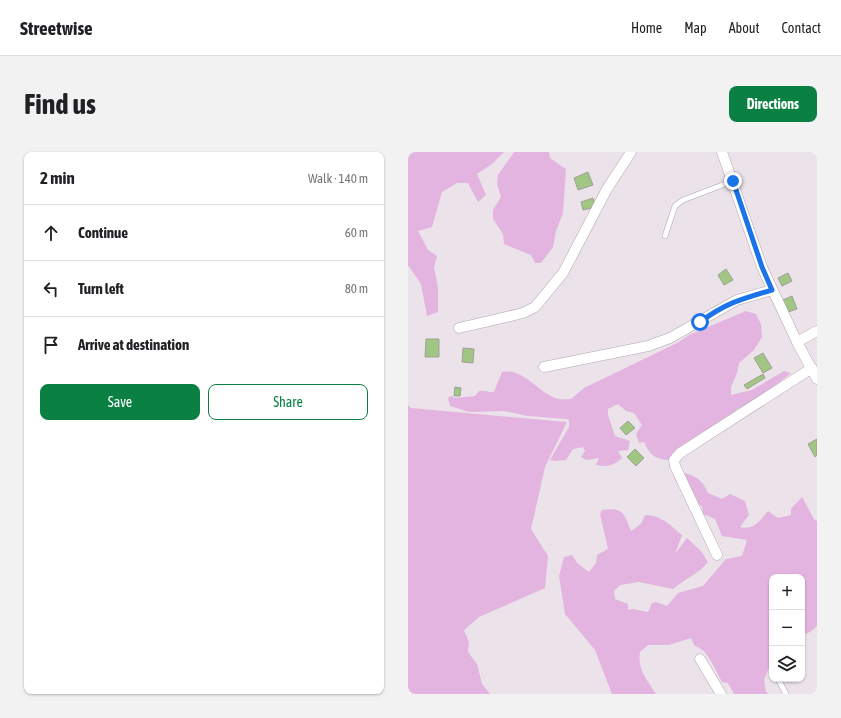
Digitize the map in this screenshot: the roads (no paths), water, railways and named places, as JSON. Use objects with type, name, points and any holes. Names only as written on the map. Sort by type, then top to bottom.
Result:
[{"type":"street","points":[[459,328],[523,313],[535,307],[563,273],[607,189],[631,152]]},
{"type":"street","points":[[722,152],[762,267],[797,342],[817,379]]},
{"type":"street","points":[[544,367],[648,346],[670,338],[737,300],[772,290]]},
{"type":"street","points":[[797,342],[817,332]]},
{"type":"street","points":[[717,555],[675,466],[674,460],[680,453],[812,368]]},
{"type":"street","points":[[700,659],[721,694]]},
{"type":"lane","points":[[665,236],[676,206],[683,200],[733,181]]},
{"type":"lane","points":[[780,682],[786,694]]}]
